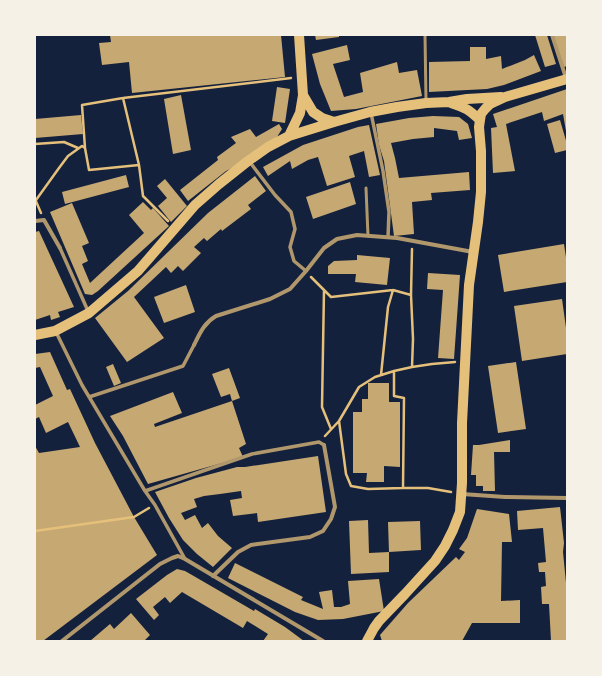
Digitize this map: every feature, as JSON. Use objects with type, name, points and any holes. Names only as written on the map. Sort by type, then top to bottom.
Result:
[{"type":"main road","points":[[289,136],[300,113],[303,95],[299,35]]},
{"type":"main road","points":[[367,641],[374,628],[435,561],[445,546],[460,512],[462,494],[462,423],[469,285],[481,192],[481,114],[490,104],[505,97],[567,79]]},
{"type":"main road","points":[[303,95],[313,112],[322,118],[334,122]]},
{"type":"main road","points":[[35,335],[55,331],[89,313],[138,272],[195,205],[248,161],[268,147],[289,136],[370,112],[397,107],[467,99],[505,97]]},
{"type":"main road","points":[[449,102],[465,107],[480,120]]},
{"type":"street","points":[[552,35],[567,79]]},
{"type":"street","points":[[370,112],[383,171],[389,212],[388,237]]},
{"type":"street","points":[[248,161],[275,195],[291,212],[295,229],[290,247],[294,261],[306,271]]},
{"type":"street","points":[[35,221],[44,220],[60,248],[89,313]]},
{"type":"street","points":[[89,397],[183,366],[205,324],[209,320],[216,316],[270,299],[290,288],[324,248],[337,239],[358,235],[388,237],[412,240],[473,252]]},
{"type":"street","points":[[55,331],[82,385],[145,491],[155,505],[185,559]]},
{"type":"street","points":[[145,491],[252,454],[319,442],[324,445],[335,507],[331,519],[323,531],[310,537],[251,545],[238,552],[213,576]]},
{"type":"street","points":[[462,494],[567,498]]},
{"type":"street","points":[[62,641],[160,564],[178,556],[268,607],[323,641]]},
{"type":"lane","points":[[425,35],[426,103]]},
{"type":"lane","points":[[366,188],[368,236]]},
{"type":"path","points":[[139,165],[89,170],[85,148],[82,105],[123,98],[294,78]]},
{"type":"path","points":[[123,98],[139,165],[144,196],[175,229]]},
{"type":"path","points":[[35,144],[64,142],[79,148]]},
{"type":"path","points":[[44,220],[35,199],[68,156],[82,146],[85,148]]},
{"type":"path","points":[[412,240],[412,367]]},
{"type":"path","points":[[306,271],[330,297],[393,290],[411,295]]},
{"type":"path","points":[[324,290],[322,407],[331,429]]},
{"type":"path","points":[[381,375],[388,307],[393,290]]},
{"type":"path","points":[[319,442],[339,421],[359,387],[375,377],[394,370],[465,361]]},
{"type":"path","points":[[394,370],[394,396],[404,398],[403,488]]},
{"type":"path","points":[[339,421],[346,474],[352,486],[368,489],[428,488],[462,494]]},
{"type":"path","points":[[35,531],[134,517],[155,505]]},
{"type":"building","points":[[110,35],[281,35],[285,77],[132,93],[129,62],[102,65],[99,43],[111,42]]},
{"type":"building","points":[[315,35],[339,35],[339,37],[316,40]]},
{"type":"building","points":[[535,35],[547,35],[556,64],[545,67]]},
{"type":"building","points":[[553,35],[567,35],[567,66],[564,67]]},
{"type":"building","points":[[347,45],[350,60],[333,64],[344,97],[363,92],[360,73],[397,62],[399,73],[417,70],[422,96],[356,109],[331,111],[320,84],[312,54]]},
{"type":"building","points":[[470,47],[486,47],[486,59],[501,56],[502,69],[534,55],[541,71],[504,85],[487,89],[429,92],[429,62],[470,61]]},
{"type":"building","points":[[277,87],[290,89],[285,123],[272,121]]},
{"type":"building","points":[[567,89],[567,131],[563,114],[544,121],[542,112],[506,124],[515,171],[493,173],[491,128],[497,127],[493,114]]},
{"type":"building","points":[[181,95],[191,150],[173,154],[164,99]]},
{"type":"building","points":[[81,115],[83,134],[35,138],[35,119]]},
{"type":"building","points":[[433,116],[459,117],[468,124],[472,138],[459,140],[457,131],[434,128],[434,137],[391,143],[399,178],[469,172],[470,190],[431,193],[432,200],[412,202],[414,234],[394,236],[384,161],[379,145],[376,124],[409,118]]},
{"type":"building","points":[[560,120],[567,144],[567,150],[555,153],[547,124]]},
{"type":"building","points":[[279,124],[282,129],[277,137],[236,166],[226,171],[188,201],[180,190],[218,160],[217,157],[236,143],[231,137],[250,129],[256,137]]},
{"type":"building","points":[[369,125],[380,175],[369,177],[364,151],[349,156],[355,177],[327,186],[318,157],[308,160],[292,169],[290,161],[268,176],[263,167],[303,145],[358,127]]},
{"type":"building","points":[[126,175],[129,187],[65,204],[62,192]]},
{"type":"building","points":[[255,176],[266,191],[248,205],[251,209],[222,231],[221,229],[207,241],[204,238],[194,247],[201,253],[183,271],[178,266],[171,273],[166,267],[134,297],[164,338],[127,362],[95,318],[128,291],[208,213]]},
{"type":"building","points":[[165,179],[187,206],[171,222],[158,206],[167,198],[157,186]]},
{"type":"building","points":[[350,182],[356,204],[313,219],[306,197]]},
{"type":"building","points":[[143,202],[151,210],[153,208],[169,226],[98,291],[92,295],[85,294],[50,212],[72,203],[89,243],[82,246],[88,261],[82,264],[90,283],[144,233],[129,215]]},
{"type":"building","points":[[39,231],[74,307],[58,312],[60,317],[51,320],[50,315],[35,320],[35,232]]},
{"type":"building","points":[[564,244],[567,264],[567,282],[504,292],[498,255]]},
{"type":"building","points":[[357,255],[390,258],[387,285],[355,282],[356,274],[328,274],[328,266],[334,261],[357,260]]},
{"type":"building","points":[[428,273],[460,275],[454,359],[438,358],[443,290],[427,289]]},
{"type":"building","points":[[186,285],[195,312],[164,323],[154,297]]},
{"type":"building","points":[[562,299],[567,335],[567,354],[522,361],[514,306]]},
{"type":"building","points":[[50,352],[67,390],[70,389],[95,443],[134,517],[157,555],[43,641],[35,641],[35,446],[39,453],[80,447],[68,422],[46,433],[39,417],[35,419],[35,405],[53,396],[40,367],[35,368],[35,354]]},
{"type":"building","points":[[516,362],[526,429],[498,433],[488,366]]},
{"type":"building","points":[[113,364],[121,383],[114,386],[106,367]]},
{"type":"building","points":[[229,368],[240,398],[232,401],[230,394],[221,397],[212,374]]},
{"type":"building","points":[[368,383],[389,383],[389,402],[400,402],[400,467],[384,466],[384,482],[366,482],[367,473],[353,473],[353,412],[362,412],[362,399],[368,399]]},
{"type":"building","points":[[173,392],[182,413],[154,424],[155,427],[232,401],[246,444],[239,448],[243,457],[148,484],[123,436],[110,416]]},
{"type":"building","points":[[510,440],[510,452],[494,452],[495,491],[483,491],[483,486],[476,486],[476,475],[471,475],[473,445]]},
{"type":"building","points":[[318,456],[326,512],[258,522],[257,513],[233,516],[230,500],[242,498],[241,491],[204,496],[194,499],[197,507],[181,513],[185,520],[195,515],[202,528],[208,523],[218,536],[232,548],[213,567],[183,540],[155,492],[196,478],[237,467]]},
{"type":"building","points":[[560,507],[567,593],[567,641],[551,641],[549,604],[542,604],[541,587],[546,586],[545,572],[539,572],[538,563],[546,562],[543,528],[518,530],[517,511]]},
{"type":"building","points":[[477,509],[509,514],[512,542],[502,542],[501,601],[520,600],[520,623],[472,623],[462,641],[382,641],[380,635],[408,603],[456,557],[459,560],[465,552],[459,549],[467,538]]},
{"type":"building","points":[[368,520],[369,553],[389,552],[389,572],[351,574],[349,521]]},
{"type":"building","points":[[420,521],[421,550],[389,552],[388,522]]},
{"type":"building","points":[[235,563],[303,597],[301,600],[323,609],[319,592],[332,590],[334,607],[341,607],[350,604],[348,581],[379,579],[384,611],[343,619],[318,620],[295,612],[228,578]]},
{"type":"building","points":[[177,569],[185,571],[254,611],[255,609],[285,627],[304,641],[263,641],[268,634],[247,621],[243,628],[182,592],[170,603],[165,597],[153,607],[159,615],[154,620],[136,599]]},
{"type":"building","points":[[131,613],[150,635],[144,641],[90,641],[110,624],[114,629]]}]
